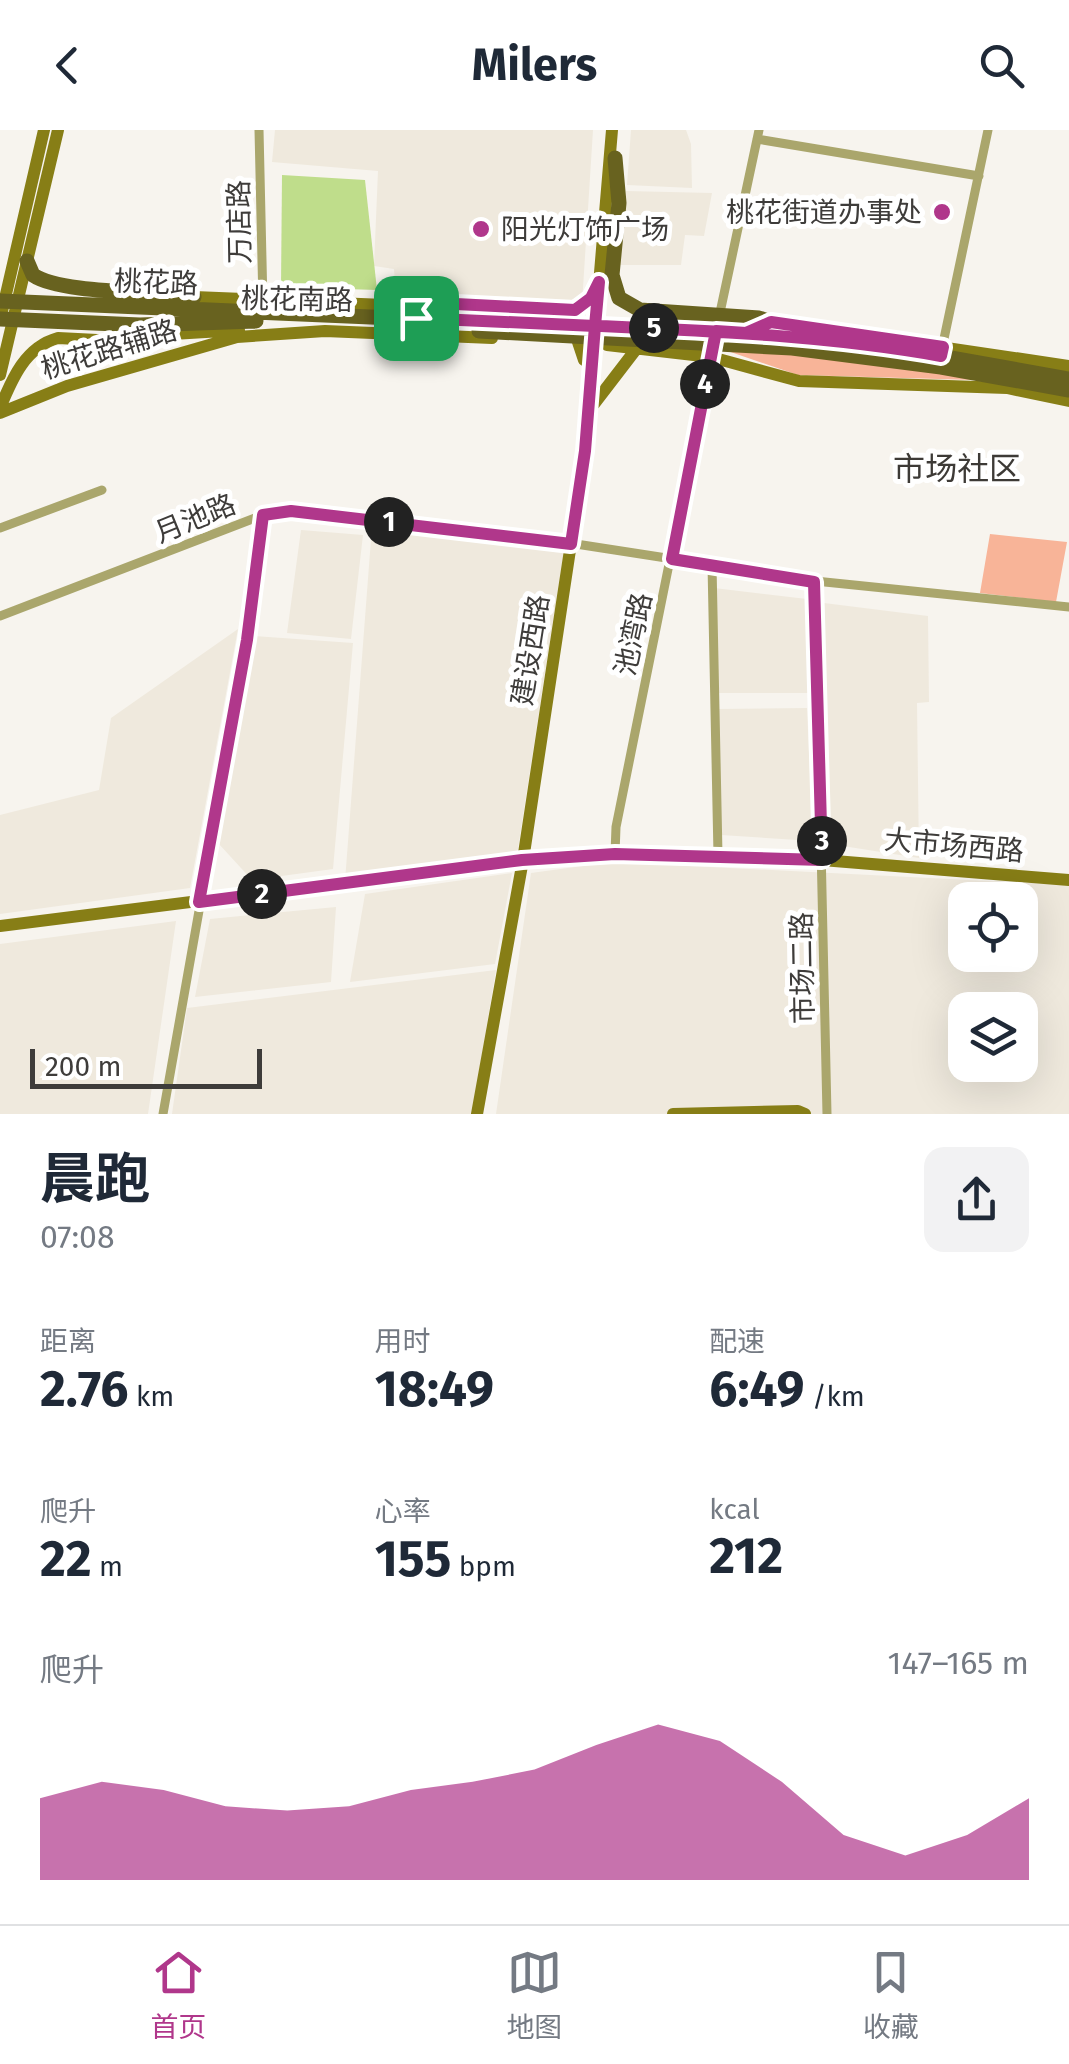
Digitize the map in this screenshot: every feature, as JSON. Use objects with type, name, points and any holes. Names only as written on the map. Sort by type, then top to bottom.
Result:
[{"type":"main road","points":[[0,375],[3,319],[44,130]]},
{"type":"main road","points":[[7,301],[28,261],[58,130]]},
{"type":"main road","name":"建设西路","points":[[480,1114],[526,860],[594,404],[594,337],[615,158],[614,130]]},
{"type":"main road","name":"建设西路","points":[[574,544],[614,130]]},
{"type":"main road","points":[[615,158],[619,203],[612,276],[618,298],[640,310],[715,337],[746,333],[1069,366]]},
{"type":"main road","points":[[28,261],[33,275],[55,286],[156,291],[263,306],[432,306]]},
{"type":"main road","points":[[0,410],[14,376],[27,358],[47,341],[58,338],[136,342],[140,330],[156,335],[417,323],[436,303],[575,310],[591,298],[599,282]]},
{"type":"main road","points":[[167,308],[194,297]]},
{"type":"main road","name":"桃花路","points":[[7,301],[167,308],[263,306],[417,323]]},
{"type":"main road","name":"桃花南路","points":[[3,319],[140,330],[264,321],[417,323],[594,337],[715,337],[941,367],[1069,390]]},
{"type":"main road","points":[[715,337],[771,322],[1069,378]]},
{"type":"main road","points":[[746,333],[771,322]]},
{"type":"main road","name":"桃花路辅路","points":[[0,410],[67,386],[237,337],[325,330],[594,337],[637,348],[715,337],[799,381],[1006,388],[1069,401]]},
{"type":"main road","points":[[594,404],[637,348]]},
{"type":"main road","name":"大市场西路","points":[[0,926],[526,860],[615,854],[822,860],[1069,880]]},
{"type":"main road","points":[[673,1114],[805,1114]]},
{"type":"street","name":"万店路","points":[[259,130],[263,306]]},
{"type":"street","points":[[942,352],[988,130]]},
{"type":"street","points":[[758,134],[979,176]]},
{"type":"street","name":"池湾路","points":[[615,854],[616,827],[758,134]]},
{"type":"street","points":[[192,333],[192,350]]},
{"type":"street","points":[[0,528],[102,490]]},
{"type":"street","name":"月池路","points":[[0,616],[263,515],[291,511],[574,544],[814,582],[1069,607]]},
{"type":"street","points":[[163,1114],[247,640],[263,515]]},
{"type":"street","points":[[712,565],[718,855]]},
{"type":"street","name":"市场二路","points":[[814,582],[827,1114]]},
{"type":"shaded area","name":"阳光灯饰广场","points":[[275,130],[593,130],[582,304],[396,298],[394,269],[374,266],[378,171],[272,162]]},
{"type":"shaded area","points":[[631,130],[686,130],[691,144],[692,188],[627,185]]},
{"type":"shaded area","points":[[282,175],[365,180],[377,290],[281,287]]},
{"type":"shaded area","points":[[626,191],[712,193],[704,236],[685,235],[681,265],[620,265]]},
{"type":"shaded area","points":[[721,340],[1008,381],[798,375],[719,348]]},
{"type":"shaded area","points":[[372,526],[564,550],[517,855],[345,881]]},
{"type":"shaded area","points":[[301,530],[363,535],[351,639],[287,633]]},
{"type":"shaded area","points":[[990,534],[1067,542],[1056,602],[980,593]]},
{"type":"shaded area","points":[[714,588],[807,599],[808,693],[718,693]]},
{"type":"shaded area","points":[[824,603],[928,616],[929,702],[917,703],[919,858],[830,844]]},
{"type":"shaded area","points":[[238,629],[190,888],[0,914],[0,815],[99,790],[111,718]]},
{"type":"shaded area","points":[[254,636],[353,643],[333,869],[252,880],[218,843]]},
{"type":"shaded area","points":[[807,708],[813,841],[721,835],[717,709]]},
{"type":"shaded area","points":[[612,862],[1009,882],[948,882],[948,972],[1038,972],[1038,883],[1069,885],[1069,1114],[496,1114],[531,873]]},
{"type":"shaded area","points":[[512,873],[495,964],[350,982],[365,894]]},
{"type":"shaded area","points":[[336,907],[331,982],[195,997],[210,919]]},
{"type":"shaded area","points":[[176,921],[148,1114],[0,1114],[0,944]]},
{"type":"shaded area","points":[[496,970],[472,1114],[172,1114],[187,1008]]},
{"type":"place","name":"桃花街道办事处","points":[[942,212]]},
{"type":"place","name":"阳光灯饰广场","points":[[481,229]]},
{"type":"district","name":"市场社区","points":[[957,469]]},
{"type":"route","points":[[416,318],[436,303],[575,310],[591,298],[599,282],[595,326],[716,331],[746,333],[790,335],[941,356],[943,347],[771,322],[746,333],[716,331],[672,559],[814,582],[822,860],[615,854],[522,860],[199,902],[247,640],[263,515],[291,511],[571,544],[585,451],[595,326],[416,318]]}]
